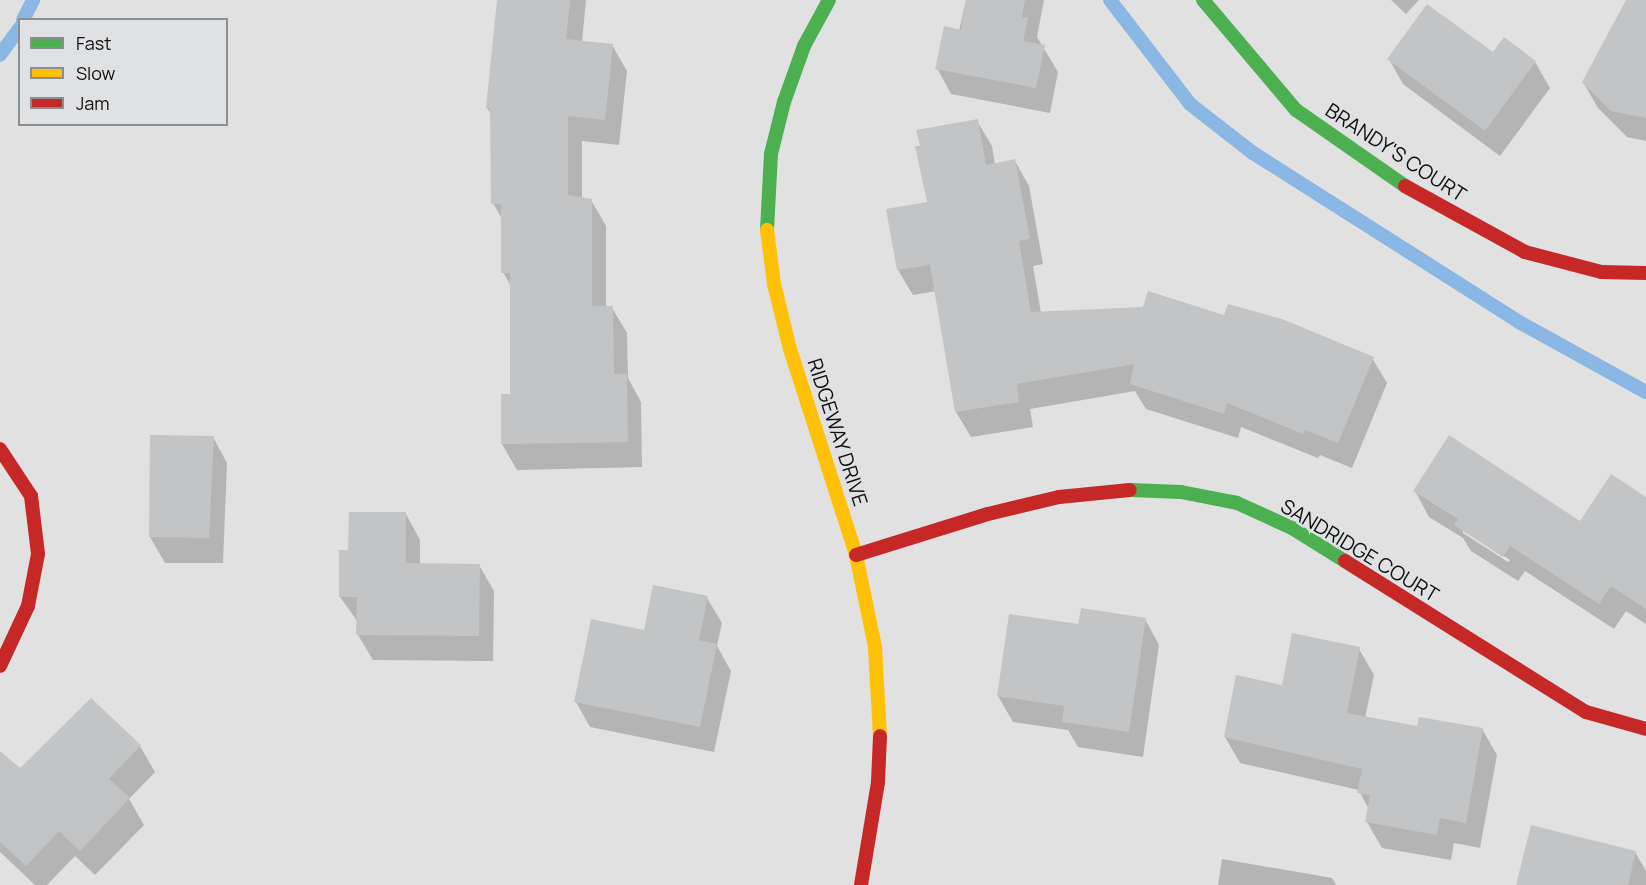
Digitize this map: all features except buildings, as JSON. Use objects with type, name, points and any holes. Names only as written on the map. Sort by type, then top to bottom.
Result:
[{"type":"street","name":"RIDGEWAY DRIVE","points":[[829,0],[804,46],[784,102],[771,154],[766,225],[774,284],[790,349],[856,555],[874,647],[881,714],[878,782],[861,885]]},
{"type":"street","name":"BRANDY'S COURT","points":[[1203,0],[1245,55],[1296,110],[1426,201],[1525,252],[1601,272],[1646,273]]},
{"type":"street","points":[[0,449],[31,496],[38,554],[28,606],[0,666]]},
{"type":"street","name":"SANDRIDGE COURT","points":[[856,555],[988,514],[1059,497],[1124,490],[1181,492],[1237,503],[1293,528],[1586,712],[1646,729]]},
{"type":"waterway","points":[[24,18],[33,0]]},
{"type":"waterway","points":[[1110,0],[1190,104],[1253,153],[1519,322],[1646,392]]},
{"type":"waterway","points":[[0,55],[18,30]]},
{"type":"traffic: fast","points":[[767,230],[771,154],[784,102],[804,46],[829,0]]},
{"type":"traffic: fast","points":[[1203,0],[1296,110],[1405,186]]},
{"type":"traffic: fast","points":[[1130,490],[1181,492],[1237,503],[1292,528],[1345,561]]},
{"type":"traffic: slow","points":[[767,230],[774,284],[790,349],[856,555],[875,647],[880,736]]},
{"type":"traffic: jam","points":[[1405,186],[1525,252],[1601,272],[1646,273]]},
{"type":"traffic: jam","points":[[0,449],[31,496],[38,554],[28,606],[0,666]]},
{"type":"traffic: jam","points":[[856,555],[988,514],[1059,497],[1130,490]]},
{"type":"traffic: jam","points":[[1345,561],[1586,712],[1646,729]]},
{"type":"traffic: jam","points":[[861,885],[878,782],[880,736]]}]
